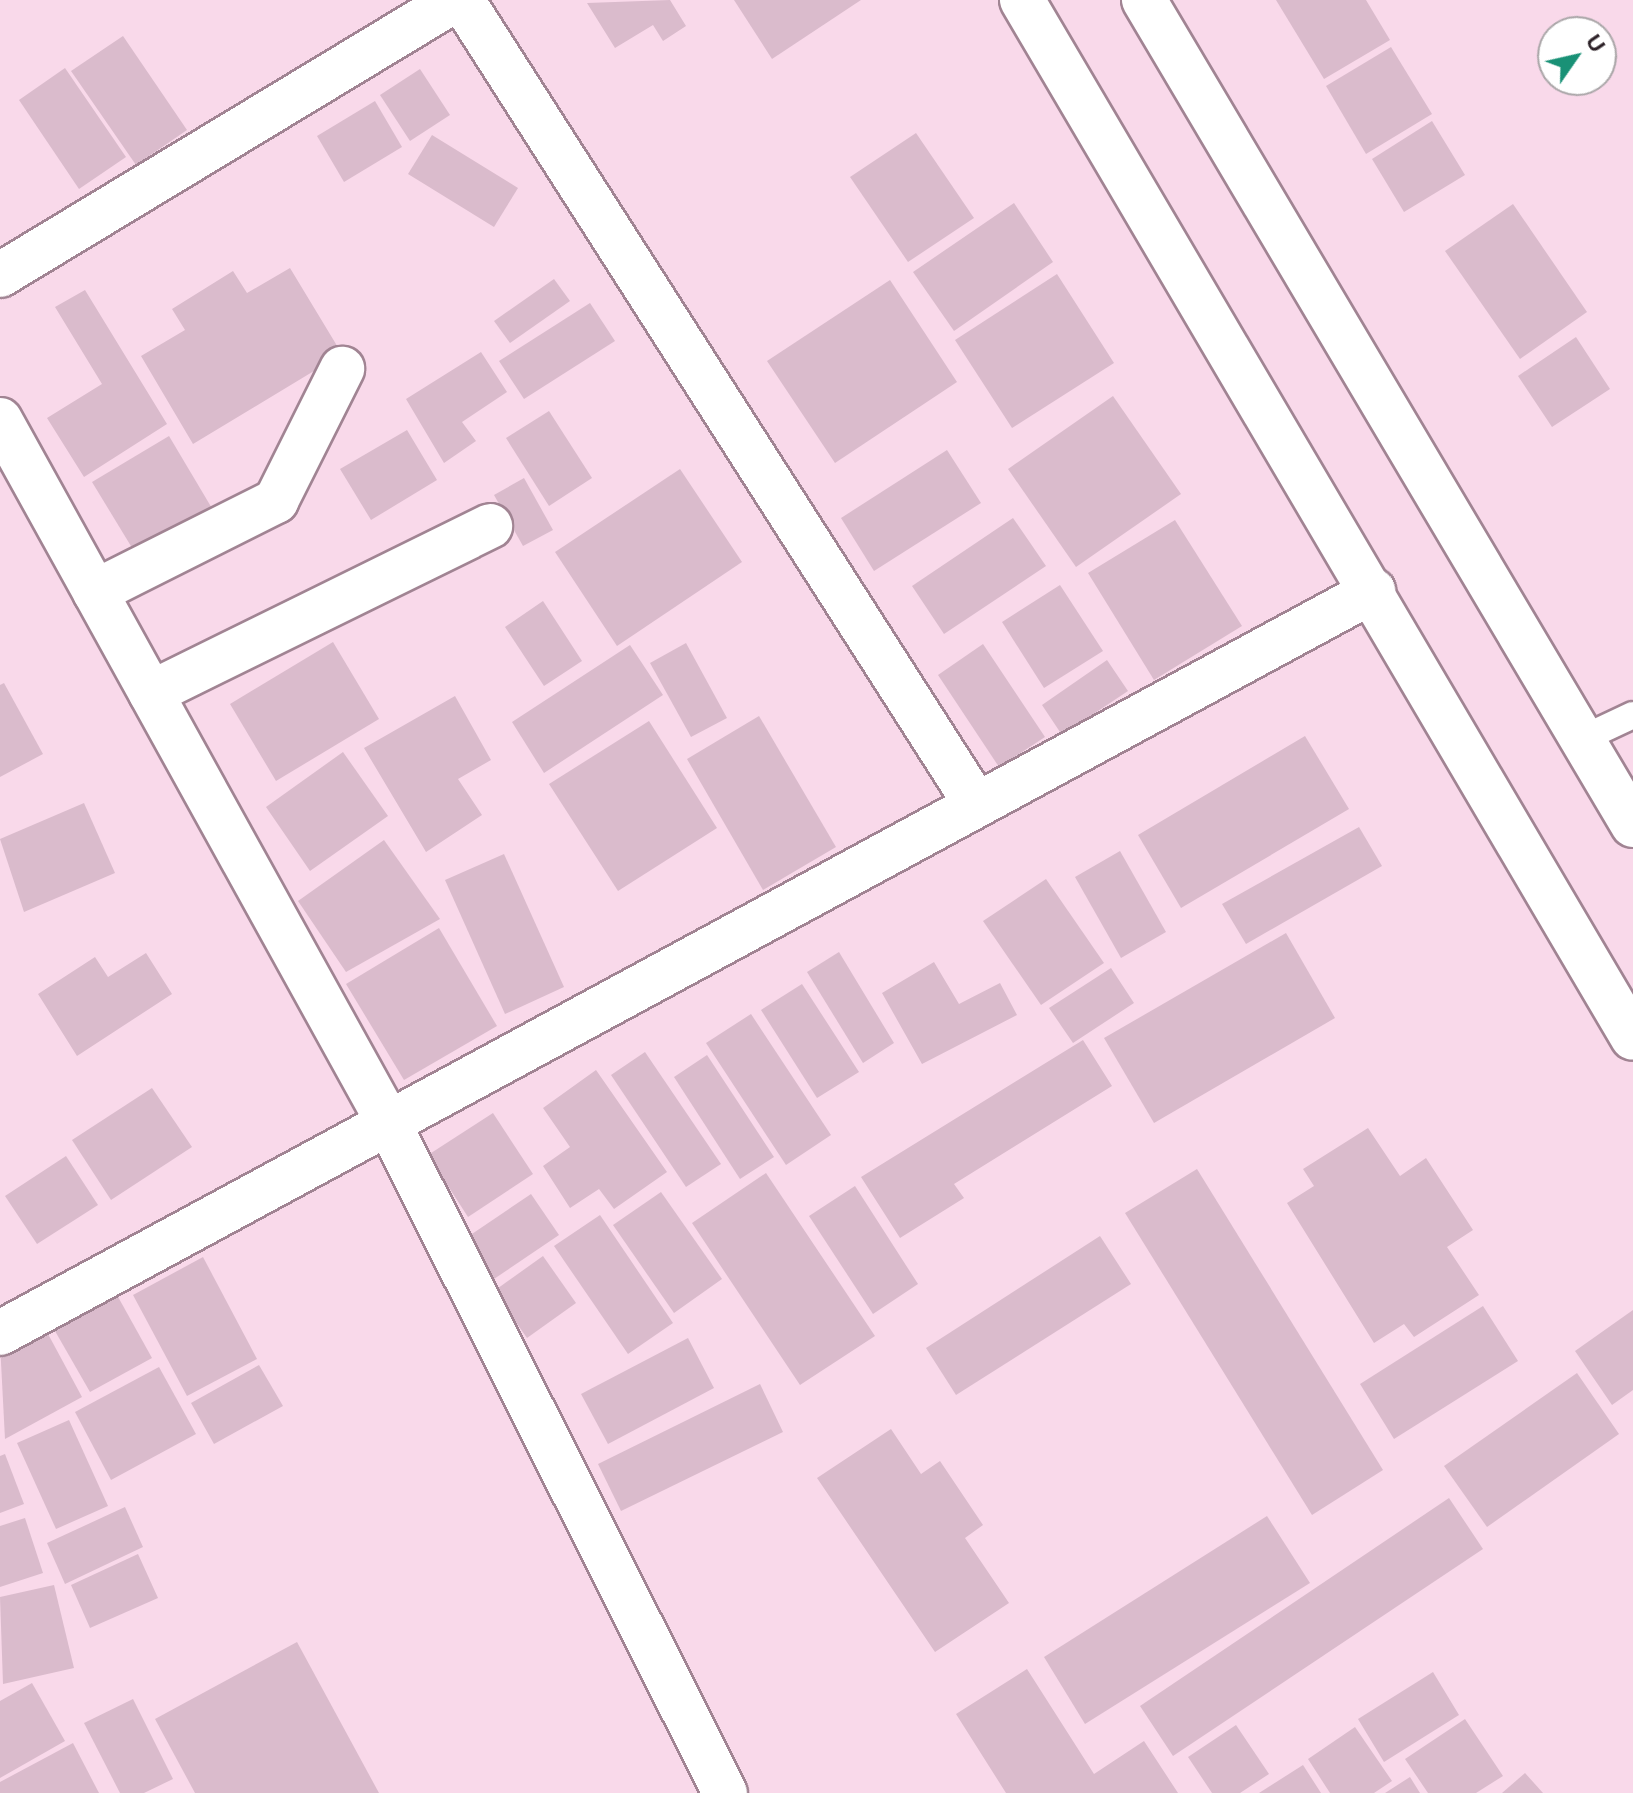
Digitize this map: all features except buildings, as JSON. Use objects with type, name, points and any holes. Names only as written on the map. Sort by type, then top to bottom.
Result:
[{"type":"street","points":[[0,275],[455,0]]},
{"type":"street","points":[[462,0],[974,801]]},
{"type":"street","points":[[1022,0],[1373,591],[1633,1038]]},
{"type":"street","points":[[1144,0],[1633,825]]},
{"type":"street","points":[[95,592],[276,501],[342,369]]},
{"type":"street","points":[[0,420],[387,1120],[725,1793]]},
{"type":"street","points":[[151,693],[490,526]]},
{"type":"street","points":[[0,1333],[974,801],[1373,591]]},
{"type":"lane","points":[[1582,739],[1633,715]]}]
